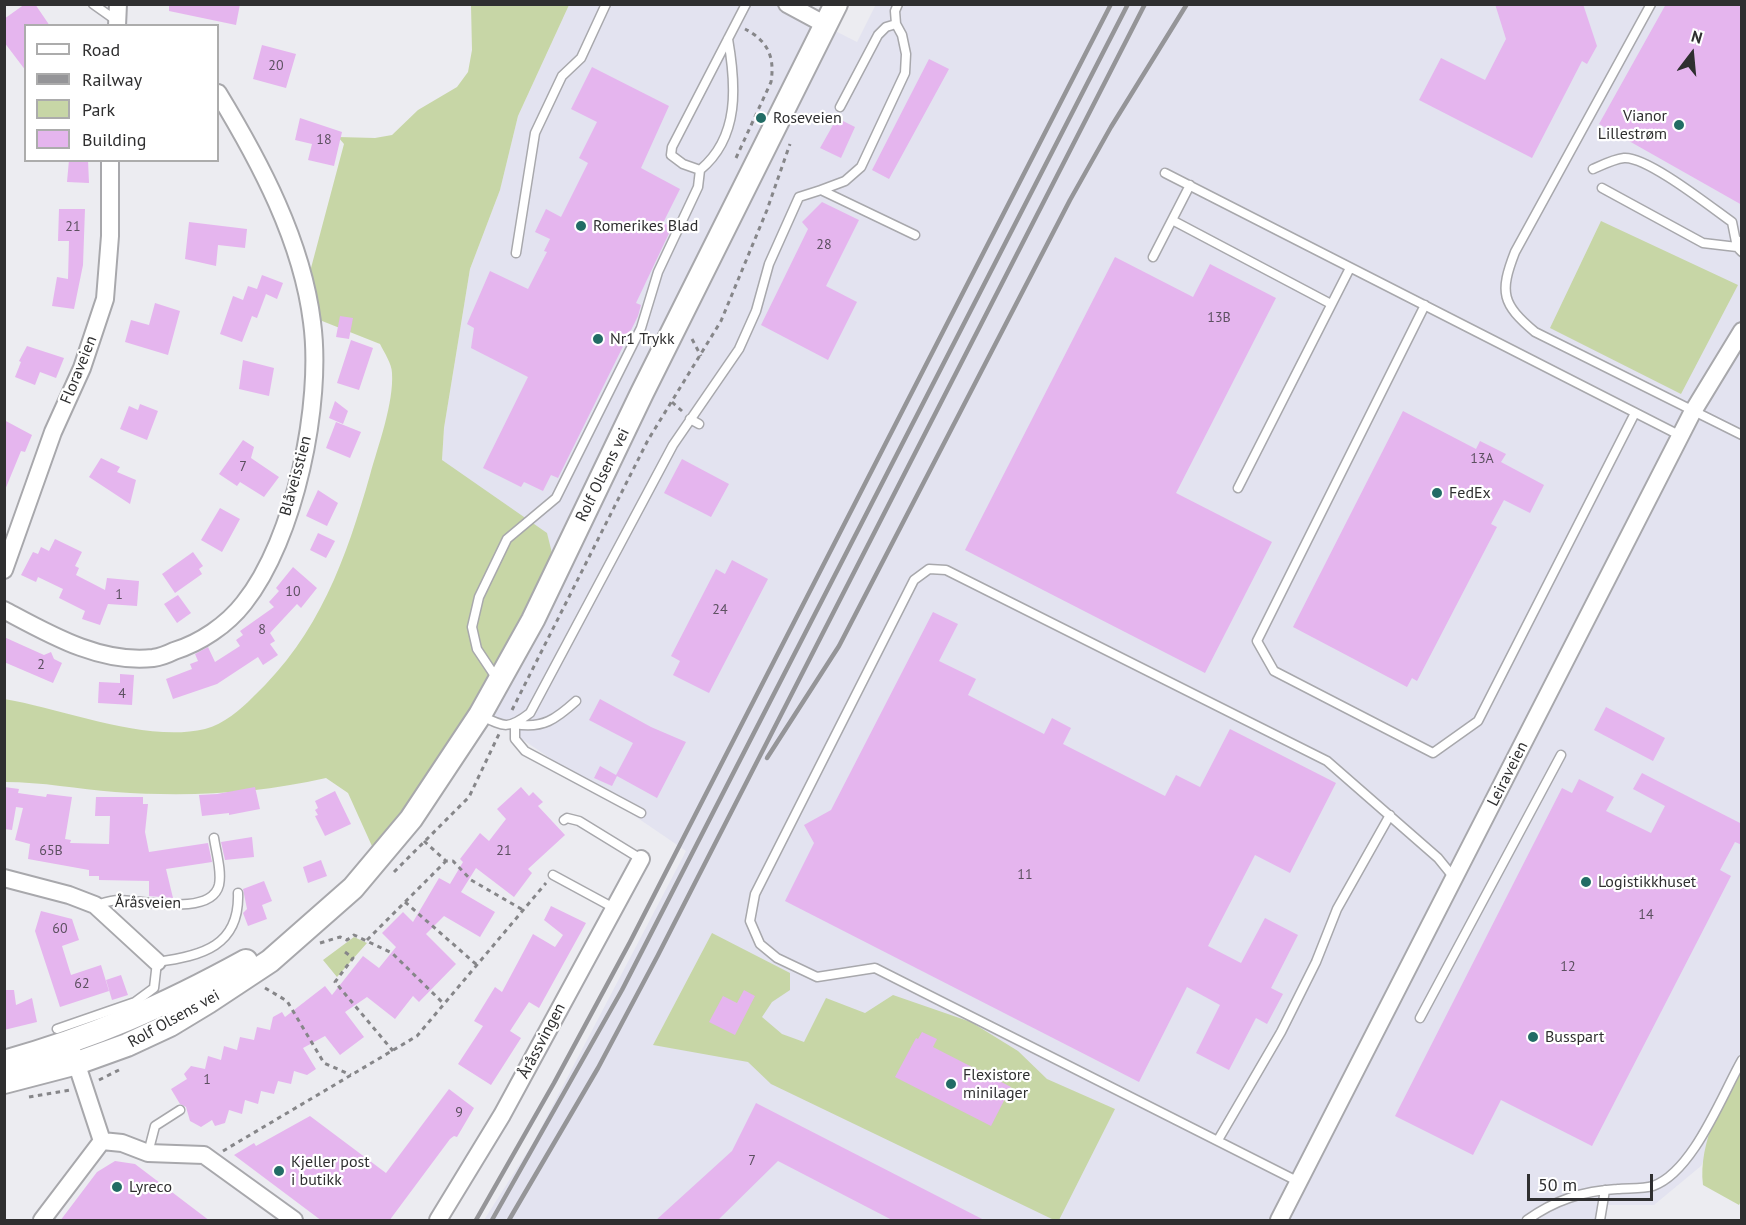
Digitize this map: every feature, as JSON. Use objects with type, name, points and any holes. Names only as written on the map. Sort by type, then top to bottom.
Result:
[{"type":"main road","name":"Rolf Olsens vei","points":[[4,1082],[68,1045],[180,997],[263,952],[323,914],[353,888],[399,834],[480,715],[533,620],[642,393],[836,4]]},
{"type":"main road","name":"Rolf Olsens vei","points":[[4,1062],[68,1045]]},
{"type":"street","points":[[788,4],[826,25]]},
{"type":"street","name":"Blåveisstien","points":[[4,610],[76,646],[117,658],[154,658],[188,647],[214,632],[243,605],[268,564],[292,497],[314,397],[312,322],[300,264],[284,222],[240,129],[219,95]]},
{"type":"street","name":"Floraveien","points":[[4,570],[53,432],[82,368],[105,299],[110,236],[110,162]]},
{"type":"street","name":"Leiraveien","points":[[1279,1221],[1692,413],[1742,331]]},
{"type":"street","name":"Åråssvingen","points":[[438,1221],[502,1115],[641,859]]},
{"type":"street","name":"Åråsveien","points":[[4,878],[69,895],[95,905],[157,962]]},
{"type":"street","points":[[68,1045],[102,1141]]},
{"type":"street","points":[[102,1141],[122,1143],[148,1153],[204,1155],[294,1221]]},
{"type":"street","points":[[42,1221],[102,1141]]},
{"type":"lane","points":[[93,4],[120,19]]},
{"type":"lane","points":[[516,253],[535,133],[562,76],[581,58],[606,4]]},
{"type":"lane","points":[[700,170],[683,164],[671,155],[672,147],[746,4]]},
{"type":"lane","points":[[515,724],[530,713],[673,445],[739,349],[756,311],[768,264],[799,197],[845,181],[861,167],[905,73],[906,54],[902,35],[896,24],[895,11],[898,4]]},
{"type":"lane","points":[[1651,4],[1515,252],[1507,272],[1504,294],[1512,312],[1535,332],[1692,413],[1742,435]]},
{"type":"lane","points":[[840,107],[878,35],[886,27],[896,24]]},
{"type":"lane","points":[[499,682],[477,649],[472,627],[478,597],[507,539],[556,498],[640,328],[657,272],[698,187],[700,170],[711,160],[729,124],[735,103],[728,39]]},
{"type":"lane","points":[[1593,169],[1625,158],[1641,163],[1677,182],[1732,222],[1740,246],[1703,243],[1602,188]]},
{"type":"lane","points":[[1166,173],[1681,436]]},
{"type":"lane","points":[[1153,256],[1190,185]]},
{"type":"lane","points":[[821,190],[915,235]]},
{"type":"lane","points":[[1172,220],[1331,304]]},
{"type":"lane","points":[[1238,488],[1350,268]]},
{"type":"lane","points":[[1425,305],[1257,641],[1274,671],[1433,753],[1478,721],[1635,413]]},
{"type":"lane","points":[[690,419],[699,424]]},
{"type":"lane","points":[[1299,1182],[875,968],[817,977],[777,958],[760,944],[750,921],[755,894],[914,580],[929,569],[946,570],[1327,761],[1438,858],[1455,879]]},
{"type":"lane","points":[[480,715],[503,726],[515,724],[531,727],[552,722],[576,701]]},
{"type":"lane","points":[[515,724],[515,739],[525,752],[641,813]]},
{"type":"lane","points":[[1420,1018],[1561,755]]},
{"type":"lane","points":[[1218,1140],[1281,1032],[1316,962],[1337,909],[1390,815]]},
{"type":"lane","points":[[564,820],[567,818],[579,821],[641,859]]},
{"type":"lane","name":"Åråsveien","points":[[95,905],[120,900],[181,905],[197,903],[211,897],[219,883],[214,838]]},
{"type":"lane","points":[[553,875],[614,908]]},
{"type":"lane","points":[[68,1045],[95,1018],[146,996],[153,988],[157,962],[186,958],[211,947],[227,936],[238,916],[238,893]]},
{"type":"lane","points":[[1527,1221],[1547,1206],[1570,1196],[1653,1186],[1678,1169],[1696,1145],[1742,1060]]},
{"type":"lane","points":[[148,1153],[155,1126],[180,1110]]},
{"type":"lane","points":[[1600,1221],[1605,1190]]},
{"type":"path","points":[[687,331],[701,356]]},
{"type":"path","points":[[424,841],[446,861],[453,861],[471,880],[523,910]]},
{"type":"path","points":[[367,940],[446,861]]},
{"type":"path","points":[[204,1155],[220,1152],[417,1036],[553,875]]},
{"type":"path","points":[[405,902],[421,919],[427,919],[477,965]]},
{"type":"path","points":[[319,943],[343,937],[347,940],[354,934],[367,940],[392,953],[444,1004]]},
{"type":"path","points":[[345,952],[353,958],[335,982],[393,1051]]},
{"type":"path","points":[[262,985],[287,1001],[324,1063],[351,1075]]},
{"type":"shaded area","points":[[876,4],[1741,5],[1742,1082],[1701,1166],[1654,1205],[1603,1205],[1598,1220],[484,1220],[533,1143],[686,851],[475,707],[442,460],[444,428],[470,269],[500,190],[518,116],[569,5],[784,5],[857,42]]},
{"type":"green space","points":[[471,5],[569,5],[518,116],[500,190],[470,269],[444,428],[442,460],[547,533],[552,553],[547,568],[475,706],[376,855],[348,793],[326,778],[273,788],[195,794],[115,792],[5,782],[4,699],[105,723],[157,732],[205,729],[237,712],[253,697],[296,648],[313,622],[340,566],[361,506],[385,424],[392,385],[391,366],[380,344],[307,315],[307,283],[344,144],[338,137],[375,138],[392,135],[418,110],[457,87],[468,72],[472,50]]},
{"type":"green space","points":[[1601,221],[1738,285],[1681,394],[1550,328]]},
{"type":"green space","points":[[712,933],[790,973],[790,990],[772,1002],[762,1017],[782,1034],[804,1042],[826,998],[865,1013],[893,995],[971,1022],[1018,1051],[1047,1079],[1115,1109],[1059,1220],[1054,1220],[771,1084],[748,1062],[653,1045]]},
{"type":"green space","points":[[354,937],[367,943],[337,977],[323,960]]},
{"type":"green space","points":[[1741,1059],[1742,1199],[1739,1205],[1703,1185],[1702,1169],[1708,1136]]},
{"type":"building","points":[[25,4],[35,4],[49,24],[24,24],[24,68],[4,42],[4,19]]},
{"type":"building","points":[[169,4],[240,4],[236,25],[169,11]]},
{"type":"building","points":[[1495,4],[1583,4],[1597,46],[1587,64],[1582,61],[1532,158],[1419,100],[1441,58],[1485,80],[1506,39]]},
{"type":"building","points":[[1666,4],[1742,4],[1742,205],[1599,124]]},
{"type":"building","points":[[262,45],[296,54],[286,88],[253,79]]},
{"type":"building","points":[[929,59],[949,69],[889,179],[872,170]]},
{"type":"building","points":[[592,67],[669,106],[641,168],[680,189],[663,223],[672,227],[636,303],[641,305],[638,316],[558,478],[551,475],[543,491],[524,482],[521,487],[483,468],[528,377],[471,348],[474,328],[467,324],[490,271],[528,289],[547,252],[544,251],[550,239],[535,232],[546,209],[561,217],[588,163],[579,158],[597,122],[571,109]]},
{"type":"building","points":[[300,118],[342,132],[334,166],[308,160],[312,144],[295,140]]},
{"type":"building","points":[[837,118],[855,127],[841,158],[820,148]]},
{"type":"building","points":[[69,162],[88,162],[89,183],[67,182]]},
{"type":"building","points":[[822,202],[859,220],[826,286],[857,302],[828,360],[761,325],[808,229],[802,222]]},
{"type":"building","points":[[59,209],[85,209],[83,265],[74,309],[52,306],[57,277],[68,279],[69,241],[58,241]]},
{"type":"building","points":[[189,222],[247,229],[245,248],[218,245],[216,266],[185,259]]},
{"type":"building","points":[[1115,257],[1193,297],[1210,264],[1276,298],[1176,493],[1272,542],[1205,673],[965,550]]},
{"type":"building","points":[[262,275],[283,283],[277,299],[266,294],[257,318],[252,316],[242,342],[220,334],[233,296],[243,300],[248,286],[257,289]]},
{"type":"building","points":[[155,303],[180,311],[168,355],[125,342],[131,320],[149,325]]},
{"type":"building","points":[[340,316],[353,318],[349,339],[336,337]]},
{"type":"building","points":[[351,340],[373,348],[359,390],[337,383]]},
{"type":"building","points":[[27,346],[64,358],[56,378],[40,372],[35,385],[15,377],[21,362],[19,361]]},
{"type":"building","points":[[243,360],[274,368],[269,396],[239,389]]},
{"type":"building","points":[[335,401],[348,411],[343,424],[329,418]]},
{"type":"building","points":[[140,404],[158,411],[147,440],[120,429],[129,406],[138,410]]},
{"type":"building","points":[[1403,411],[1476,449],[1480,441],[1506,454],[1501,462],[1544,485],[1530,513],[1504,500],[1491,524],[1497,527],[1417,681],[1412,678],[1407,687],[1293,627]]},
{"type":"building","points":[[4,420],[32,435],[25,452],[21,451],[5,490]]},
{"type":"building","points":[[336,422],[361,432],[350,458],[326,448]]},
{"type":"building","points":[[243,440],[254,447],[251,458],[279,477],[264,497],[240,482],[237,486],[219,474]]},
{"type":"building","points":[[101,458],[120,467],[117,472],[136,480],[130,504],[89,477]]},
{"type":"building","points":[[682,459],[729,484],[711,517],[664,493]]},
{"type":"building","points":[[318,490],[338,503],[327,526],[306,516]]},
{"type":"building","points":[[220,508],[240,519],[222,552],[201,540]]},
{"type":"building","points":[[318,533],[335,541],[326,558],[310,550]]},
{"type":"building","points":[[55,539],[82,552],[75,566],[79,568],[76,575],[105,590],[107,578],[139,581],[137,606],[108,604],[100,625],[82,619],[85,611],[59,598],[63,589],[38,577],[36,582],[21,575],[33,552],[38,554],[41,547],[49,551]]},
{"type":"building","points":[[193,552],[203,566],[199,569],[202,574],[175,593],[162,574]]},
{"type":"building","points":[[732,560],[768,579],[709,693],[673,675],[680,661],[671,656],[716,569],[725,574]]},
{"type":"building","points":[[293,567],[317,588],[301,608],[297,604],[270,633],[275,641],[270,644],[278,655],[263,665],[258,657],[217,684],[173,699],[166,679],[192,669],[190,664],[198,661],[195,654],[208,647],[215,662],[240,646],[236,640],[243,635],[240,631],[274,607],[269,602],[279,591],[276,588]]},
{"type":"building","points":[[178,595],[191,613],[177,623],[164,604]]},
{"type":"building","points":[[933,612],[958,624],[939,661],[976,679],[968,695],[1044,734],[1052,718],[1071,728],[1063,744],[1165,796],[1176,775],[1200,787],[1230,729],[1336,783],[1290,873],[1255,855],[1208,946],[1241,963],[1265,918],[1298,935],[1271,988],[1283,994],[1267,1024],[1256,1018],[1229,1070],[1196,1053],[1220,1005],[1187,987],[1139,1082],[785,901],[814,843],[804,825],[831,810]]},
{"type":"building","points":[[4,637],[44,655],[51,652],[54,659],[62,663],[53,683],[4,662]]},
{"type":"building","points":[[120,674],[134,675],[132,705],[98,703],[99,682],[120,683]]},
{"type":"building","points":[[600,699],[651,727],[686,742],[657,798],[617,776],[612,786],[594,778],[600,766],[616,775],[633,743],[589,720]]},
{"type":"building","points":[[1606,707],[1665,738],[1653,761],[1594,730]]},
{"type":"building","points":[[1642,773],[1742,824],[1742,845],[1735,842],[1720,870],[1731,876],[1592,1146],[1501,1100],[1473,1155],[1395,1116],[1562,788],[1572,793],[1579,779],[1614,797],[1606,811],[1651,833],[1665,806],[1633,789]]},
{"type":"building","points":[[4,787],[19,789],[18,793],[46,797],[47,794],[72,797],[65,839],[71,840],[70,843],[109,844],[110,816],[95,816],[96,797],[143,797],[143,804],[148,804],[145,832],[149,852],[208,843],[212,862],[166,869],[173,898],[149,896],[149,881],[99,880],[99,876],[89,876],[89,870],[28,859],[30,844],[15,840],[23,808],[16,807],[12,830],[4,829]]},
{"type":"building","points":[[255,787],[260,809],[229,815],[229,813],[202,816],[199,795]]},
{"type":"building","points":[[521,787],[529,796],[533,792],[543,802],[538,806],[565,835],[528,869],[532,873],[514,897],[476,868],[461,892],[495,912],[480,937],[444,916],[426,934],[456,964],[419,1002],[413,996],[395,1019],[367,997],[345,1012],[364,1037],[340,1055],[325,1036],[303,1048],[316,1069],[307,1075],[294,1071],[291,1084],[278,1081],[274,1094],[261,1091],[258,1104],[245,1100],[242,1114],[229,1110],[225,1123],[215,1126],[212,1120],[201,1127],[190,1121],[186,1107],[180,1104],[171,1089],[187,1079],[184,1074],[191,1066],[205,1069],[208,1056],[221,1060],[224,1046],[237,1050],[240,1037],[254,1040],[257,1027],[270,1030],[273,1017],[282,1012],[285,1017],[325,986],[332,995],[363,956],[379,968],[396,947],[382,933],[403,912],[413,922],[439,878],[450,884],[463,862],[460,859],[480,833],[489,841],[506,819],[497,809]]},
{"type":"building","points":[[335,791],[351,824],[325,836],[315,816],[318,815],[315,810],[318,808],[315,801]]},
{"type":"building","points":[[252,837],[254,857],[225,860],[221,842]]},
{"type":"building","points":[[321,860],[327,876],[308,883],[303,867]]},
{"type":"building","points":[[264,881],[272,901],[262,905],[267,919],[248,926],[243,913],[247,909],[243,889]]},
{"type":"building","points":[[551,906],[586,923],[539,1008],[529,1002],[510,1031],[521,1038],[491,1085],[458,1064],[483,1026],[474,1021],[495,987],[502,992],[533,934],[555,947],[563,935],[544,920]]},
{"type":"building","points":[[41,911],[72,919],[79,940],[62,946],[71,975],[101,965],[109,991],[60,1007],[35,931]]},
{"type":"building","points":[[121,975],[128,995],[112,1000],[106,980]]},
{"type":"building","points":[[4,990],[14,990],[16,1005],[32,998],[37,1022],[4,1030]]},
{"type":"building","points":[[744,990],[755,996],[735,1035],[709,1022],[723,996],[737,1003]]},
{"type":"building","points":[[922,1032],[937,1039],[933,1047],[1011,1087],[991,1126],[895,1077],[916,1038],[918,1039]]},
{"type":"building","points":[[449,1089],[474,1108],[457,1137],[450,1139],[389,1221],[322,1221],[234,1155],[254,1143],[256,1146],[310,1116],[386,1173]]},
{"type":"building","points":[[756,1103],[986,1221],[894,1221],[778,1161],[717,1221],[655,1221],[732,1151]]},
{"type":"building","points":[[115,1161],[135,1164],[210,1221],[60,1221],[97,1172]]},
{"type":"railway","points":[[476,1220],[554,1083],[630,942],[1111,4]]},
{"type":"railway","points":[[492,1220],[622,990],[1128,4]]},
{"type":"railway","points":[[509,1220],[598,1068],[657,957],[1145,4]]},
{"type":"railway","points":[[767,758],[839,646],[1070,200],[1111,127],[1187,4]]},
{"type":"place","name":"Roseveien","points":[[761,118]]},
{"type":"place","name":"Vianor Lillestrøm","points":[[1679,125]]},
{"type":"place","name":"Romerikes Blad","points":[[581,226]]},
{"type":"place","name":"Nr1 Trykk","points":[[598,339]]},
{"type":"place","name":"FedEx","points":[[1437,493]]},
{"type":"place","name":"Logistikkhuset","points":[[1586,882]]},
{"type":"place","name":"Busspart","points":[[1533,1037]]},
{"type":"place","name":"Flexistore minilager","points":[[951,1084]]},
{"type":"place","name":"Kjeller post i butikk","points":[[279,1171]]},
{"type":"place","name":"Lyreco","points":[[117,1187]]}]
